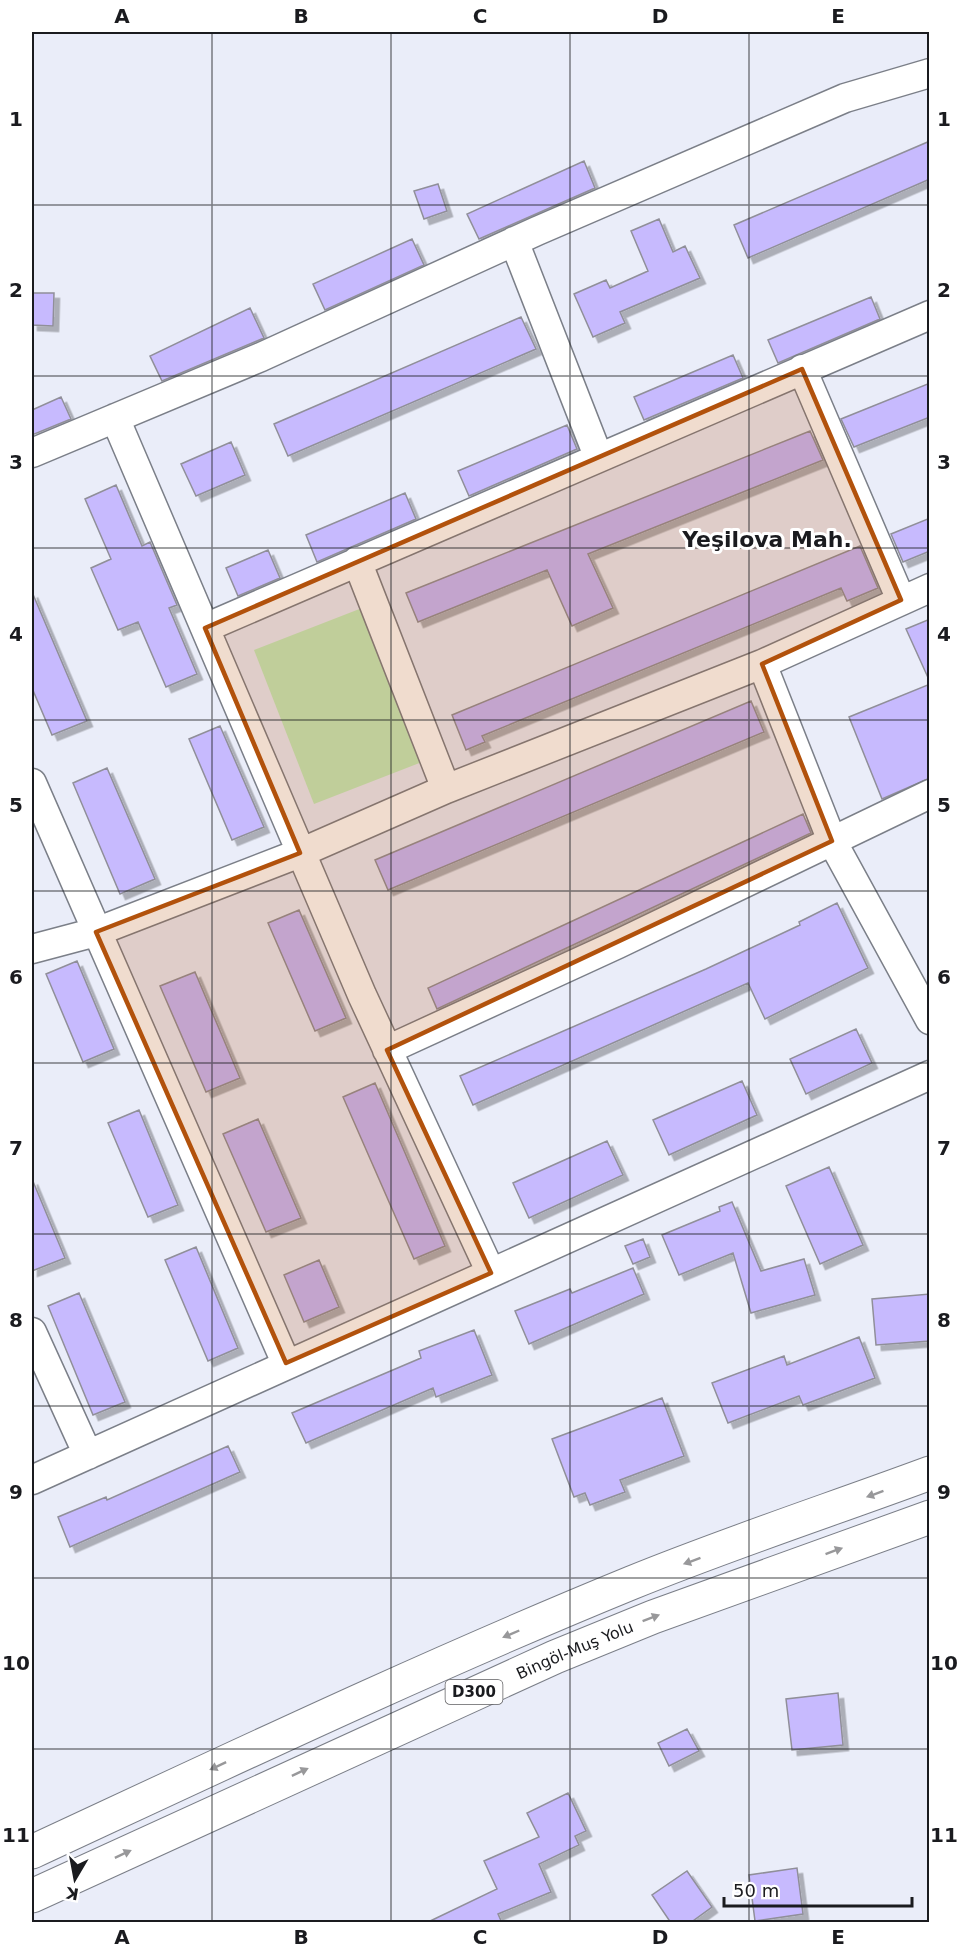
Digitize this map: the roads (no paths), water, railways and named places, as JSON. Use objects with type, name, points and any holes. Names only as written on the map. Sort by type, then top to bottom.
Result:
[{"type":"highway","name":"D300","points":[[32,1852],[533,1624],[633,1582],[930,1473]]},
{"type":"highway","name":"Bingöl-Muş Yolu","points":[[32,1896],[555,1657],[653,1617],[930,1517]]},
{"type":"street","points":[[32,453],[261,357],[514,241],[846,98],[930,73]]},
{"type":"street","points":[[514,241],[598,456]]},
{"type":"street","points":[[205,628],[598,456],[930,315]]},
{"type":"street","points":[[802,369],[901,600]]},
{"type":"street","points":[[115,418],[300,853],[387,1050],[491,1273]]},
{"type":"street","points":[[357,561],[446,789]]},
{"type":"street","points":[[32,949],[96,932],[300,853],[446,789],[762,664],[930,588]]},
{"type":"street","points":[[762,664],[832,841],[930,1020]]},
{"type":"street","points":[[32,783],[286,1363]]},
{"type":"street","points":[[387,1050],[618,944],[930,794]]},
{"type":"street","points":[[32,1480],[286,1363],[930,1075]]},
{"type":"street","points":[[32,1332],[88,1455]]},
{"type":"district","name":"Yeşilova Mah.","points":[[767,539]]}]
